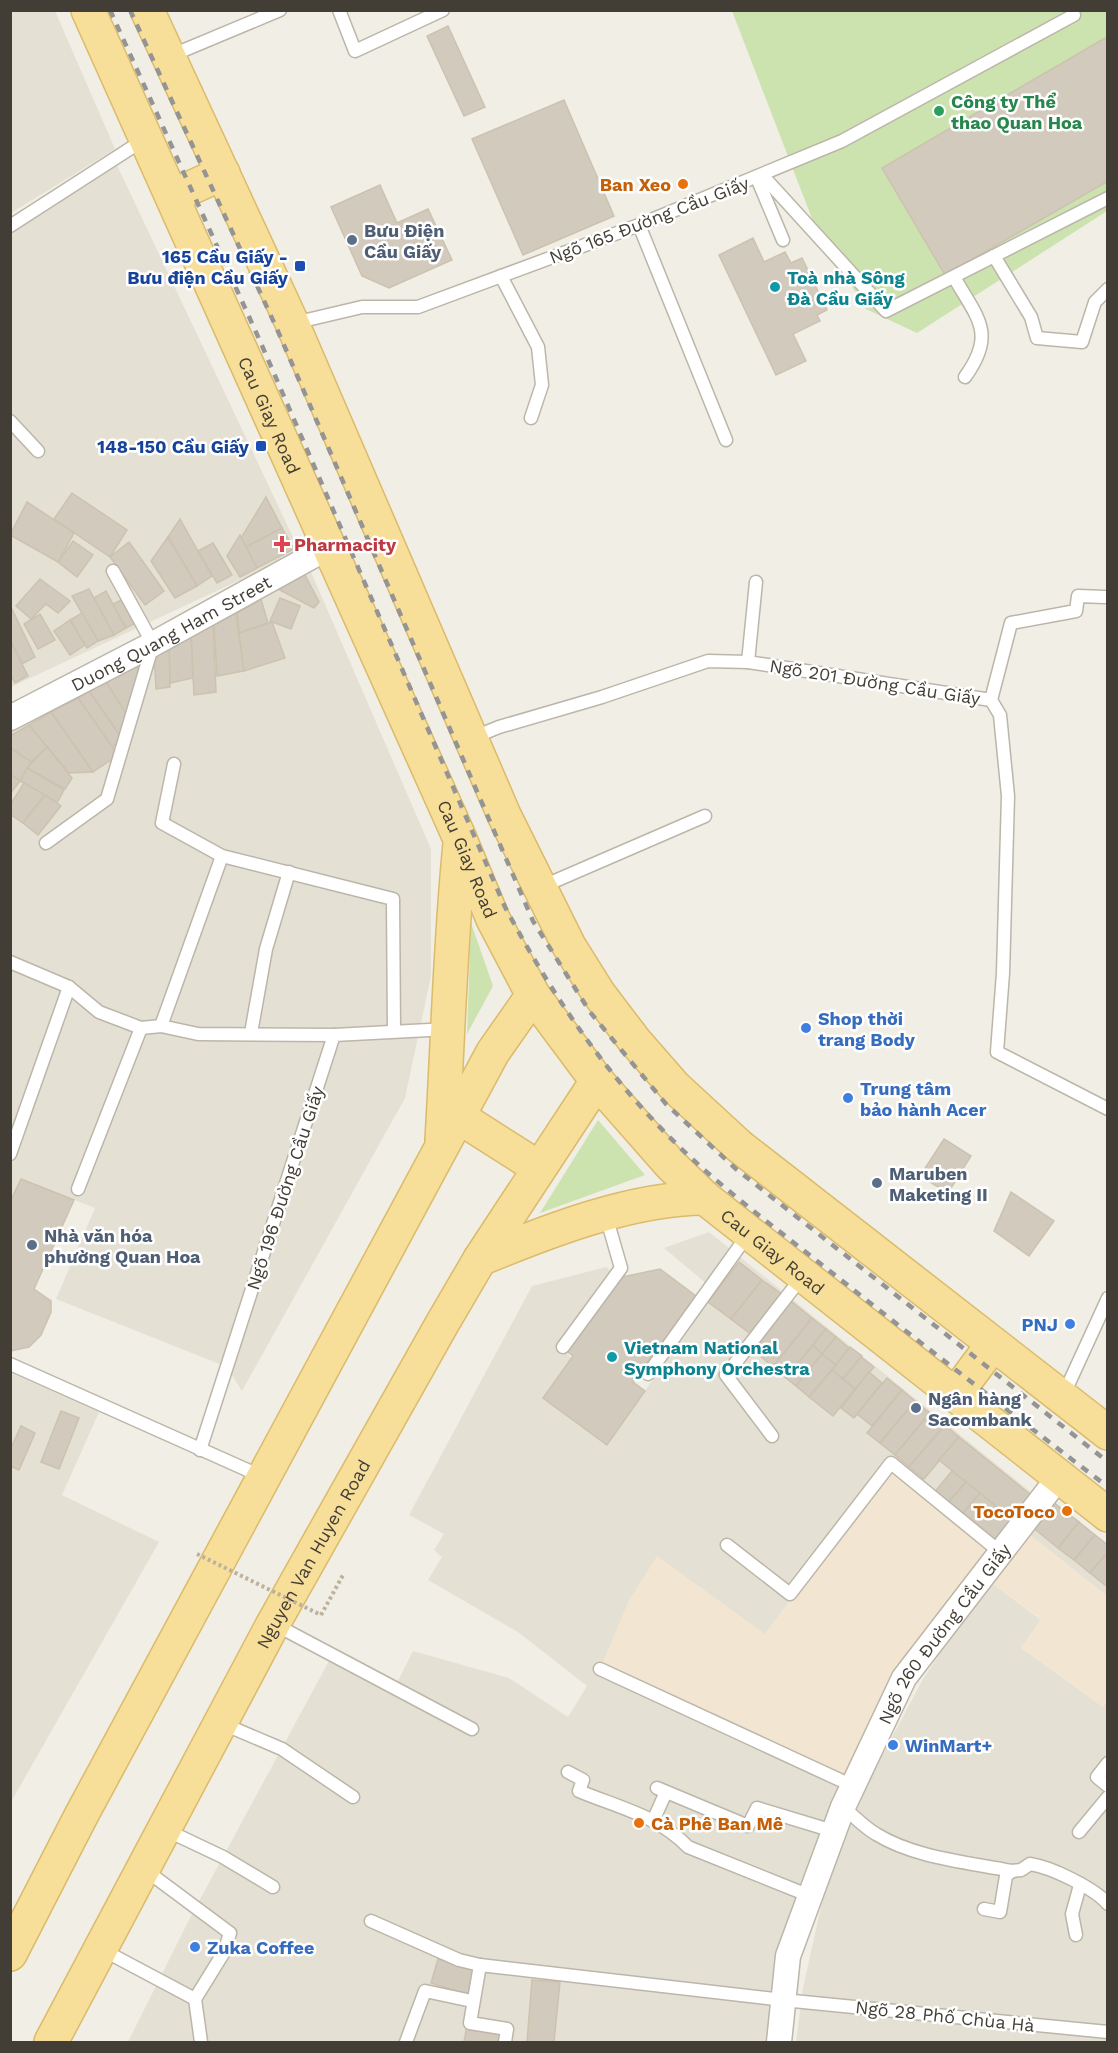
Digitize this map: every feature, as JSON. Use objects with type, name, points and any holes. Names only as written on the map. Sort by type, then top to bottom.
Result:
[{"type":"main road","name":"Cau Giay Road","points":[[88,10],[460,840],[493,919],[533,995],[597,1081],[656,1149],[705,1198],[1107,1515]]},
{"type":"main road","points":[[147,10],[292,323],[471,739],[569,946],[599,994],[634,1040],[675,1087],[739,1146],[1107,1432]]},
{"type":"main road","points":[[173,196],[223,173]]},
{"type":"main road","points":[[441,1151],[449,1029],[452,926],[460,840]]},
{"type":"main road","points":[[10,1954],[88,1803],[493,1052],[533,995]]},
{"type":"main road","name":"Nguyen Van Huyen Road","points":[[51,2043],[273,1624],[480,1259],[597,1081]]},
{"type":"main road","points":[[459,1117],[539,1168]]},
{"type":"main road","points":[[480,1259],[549,1231],[679,1198],[705,1198]]},
{"type":"main road","points":[[955,1395],[993,1344]]},
{"type":"street","name":"Duong Quang Ham Street","points":[[10,718],[153,644],[329,548]]},
{"type":"street","name":"Ngõ 260 Đường Cầu Giấy","points":[[779,2043],[788,1956],[833,1831],[904,1678],[1059,1477]]},
{"type":"lane","points":[[168,56],[280,10]]},
{"type":"lane","points":[[339,10],[355,51],[442,10]]},
{"type":"lane","points":[[783,240],[760,177],[842,141],[1074,15]]},
{"type":"lane","points":[[10,226],[146,139]]},
{"type":"lane","name":"Ngõ 165 Đường Cầu Giấy","points":[[292,323],[362,307],[418,307],[639,225],[760,177],[886,311],[1107,198]]},
{"type":"lane","points":[[639,225],[726,440]]},
{"type":"lane","points":[[994,256],[1031,317],[1037,338],[1082,342],[1095,302],[1107,289]]},
{"type":"lane","points":[[501,276],[538,347],[542,385],[531,418]]},
{"type":"lane","points":[[954,277],[982,326],[980,356],[965,377]]},
{"type":"lane","points":[[10,421],[38,451]]},
{"type":"lane","points":[[46,843],[107,799],[153,644],[113,571]]},
{"type":"lane","points":[[748,662],[756,582]]},
{"type":"lane","points":[[991,700],[1011,623],[1076,611],[1078,597],[1105,597]]},
{"type":"lane","name":"Ngõ 201 Đường Cầu Giấy","points":[[471,739],[499,727],[602,698],[708,662],[748,662],[991,700],[1000,715],[1008,796],[1003,973],[997,1052],[1107,1109]]},
{"type":"lane","points":[[174,764],[162,823],[222,856],[393,899],[394,1031]]},
{"type":"lane","points":[[540,888],[705,816]]},
{"type":"lane","points":[[160,1026],[222,856]]},
{"type":"lane","points":[[251,1033],[266,949],[289,872]]},
{"type":"lane","points":[[10,962],[69,987],[99,1012],[141,1028],[160,1026],[198,1034],[334,1035],[449,1029]]},
{"type":"lane","points":[[10,1154],[69,987]]},
{"type":"lane","points":[[78,1189],[141,1028]]},
{"type":"lane","name":"Ngõ 196 Đường Cầu Giấy","points":[[200,1450],[334,1035]]},
{"type":"lane","points":[[563,1347],[621,1268],[605,1216]]},
{"type":"lane","points":[[648,1374],[750,1232]]},
{"type":"lane","points":[[772,1436],[726,1375],[802,1276]]},
{"type":"lane","points":[[1062,1397],[1107,1298]]},
{"type":"lane","points":[[10,1364],[264,1478]]},
{"type":"lane","points":[[727,1545],[790,1594],[891,1463],[1000,1552]]},
{"type":"lane","points":[[273,1624],[471,1729]]},
{"type":"lane","points":[[600,1669],[848,1796],[873,1833],[891,1843],[938,1857],[1012,1870],[1021,1870],[1030,1864],[1044,1866],[1100,1895],[1107,1904]]},
{"type":"lane","points":[[220,1723],[282,1749],[353,1797]]},
{"type":"lane","points":[[1107,1763],[1096,1777],[1107,1786]]},
{"type":"lane","points":[[568,1772],[583,1780],[579,1791],[673,1831],[688,1847],[810,1896]]},
{"type":"lane","points":[[653,1821],[662,1790],[748,1826],[757,1808],[833,1831]]},
{"type":"lane","points":[[1079,1832],[1107,1797]]},
{"type":"lane","points":[[163,1828],[223,1857],[273,1887]]},
{"type":"lane","points":[[142,1868],[230,1934],[224,1952],[195,1999],[201,2043]]},
{"type":"lane","points":[[984,1909],[1000,1912],[1006,1876],[1012,1870]]},
{"type":"lane","points":[[1076,1935],[1072,1914],[1080,1885]]},
{"type":"lane","name":"Ngõ 28 Phố Chùa Hà","points":[[371,1921],[459,1960],[480,1965],[783,2000],[1107,2032]]},
{"type":"lane","points":[[100,1949],[195,1999]]},
{"type":"lane","points":[[480,1965],[470,2023],[507,2029],[505,2043]]},
{"type":"lane","points":[[406,2043],[425,1991],[472,2001]]},
{"type":"path","points":[[197,1554],[321,1615],[343,1575]]},
{"type":"shaded area","points":[[11,10],[55,11],[115,149],[11,213]]},
{"type":"shaded area","points":[[115,161],[300,552],[11,687],[11,227]]},
{"type":"shaded area","points":[[308,565],[431,849],[431,976],[405,1098],[242,1391],[227,1367],[56,1299],[95,1208],[21,1179],[11,1202],[11,722]]},
{"type":"shaded area","points":[[709,1232],[1037,1497],[996,1550],[891,1465],[765,1634],[848,1788],[807,1905],[783,2042],[128,2042],[191,1916],[336,1648],[398,1681],[413,1651],[509,1678],[568,1717],[587,1686],[518,1632],[428,1580],[442,1557],[434,1550],[444,1534],[409,1515],[532,1286],[606,1267],[613,1273],[559,1348],[572,1358],[608,1445],[714,1290],[664,1248]]},
{"type":"shaded area","points":[[11,1373],[99,1412],[62,1495],[159,1542],[11,1802]]},
{"type":"shaded area","points":[[891,1465],[996,1550],[851,1779],[602,1664],[629,1600],[657,1556],[765,1634]]},
{"type":"shaded area","points":[[1049,1498],[1107,1544],[1107,1596],[1025,1531]]},
{"type":"shaded area","points":[[1025,1531],[1107,1596],[1108,1701],[1103,1707],[1021,1648],[1041,1619],[989,1581]]},
{"type":"shaded area","points":[[989,1581],[1041,1620],[1021,1648],[1103,1707],[1107,1701],[1107,2042],[796,2042],[803,1988],[823,1898],[864,1790],[923,1679]]},
{"type":"green space","name":"Công ty Thể thao Quan Hoa","points":[[732,11],[1107,11],[1107,211],[917,333],[866,309],[816,229]]},
{"type":"green space","points":[[471,923],[493,986],[467,1034]]},
{"type":"green space","points":[[598,1120],[645,1175],[540,1213]]},
{"type":"building","points":[[448,26],[485,107],[464,116],[427,36]]},
{"type":"building","points":[[1105,38],[1108,42],[1108,181],[945,275],[882,168]]},
{"type":"building","points":[[564,100],[614,216],[523,255],[472,139]]},
{"type":"building","points":[[380,185],[397,223],[428,209],[452,260],[389,288],[362,276],[331,207]]},
{"type":"building","name":"Toà nhà Sông Đà Cầu Giấy","points":[[753,238],[764,262],[785,252],[791,263],[802,258],[827,310],[817,315],[820,321],[793,334],[806,361],[776,375],[719,255]]},
{"type":"building","points":[[72,493],[127,530],[110,557],[54,519]]},
{"type":"building","points":[[266,497],[282,528],[246,547],[241,538]]},
{"type":"building","points":[[27,502],[74,533],[58,562],[10,535]]},
{"type":"building","points":[[180,519],[212,576],[197,586],[168,537]]},
{"type":"building","points":[[282,528],[294,549],[257,568],[246,547]]},
{"type":"building","points":[[240,535],[257,568],[240,577],[227,556]]},
{"type":"building","points":[[168,537],[197,586],[175,598],[151,561]]},
{"type":"building","points":[[73,541],[93,555],[77,577],[58,562]]},
{"type":"building","points":[[129,542],[164,591],[145,605],[110,557]]},
{"type":"building","points":[[213,543],[232,575],[217,583],[198,551]]},
{"type":"building","points":[[304,573],[319,602],[314,608],[276,588]]},
{"type":"building","points":[[40,579],[70,601],[58,613],[46,604],[31,619],[16,606]]},
{"type":"building","points":[[89,589],[114,635],[98,641],[72,596]]},
{"type":"building","points":[[106,591],[126,628],[114,635],[94,598]]},
{"type":"building","points":[[125,598],[138,622],[126,628],[113,604]]},
{"type":"building","points":[[280,598],[300,606],[291,629],[270,621]]},
{"type":"building","points":[[261,599],[268,623],[239,633],[237,613]]},
{"type":"building","points":[[11,607],[35,657],[22,664],[10,640]]},
{"type":"building","points":[[82,613],[98,641],[87,648],[70,620]]},
{"type":"building","points":[[236,613],[244,671],[217,676],[214,625]]},
{"type":"building","points":[[40,614],[55,640],[38,649],[24,624]]},
{"type":"building","points":[[70,620],[85,645],[70,655],[54,631]]},
{"type":"building","points":[[272,622],[285,658],[244,671],[239,633]]},
{"type":"building","points":[[213,624],[216,692],[194,695],[191,634]]},
{"type":"building","points":[[191,634],[193,678],[170,683],[169,644]]},
{"type":"building","points":[[10,640],[28,676],[15,683],[10,673]]},
{"type":"building","points":[[169,644],[170,687],[156,689],[154,653]]},
{"type":"building","points":[[137,665],[142,676],[126,715],[106,682]]},
{"type":"building","points":[[106,682],[130,720],[123,740],[89,691]]},
{"type":"building","points":[[89,691],[123,740],[112,747],[78,698]]},
{"type":"building","points":[[78,698],[118,755],[93,772],[51,712]]},
{"type":"building","points":[[51,712],[93,772],[69,773],[29,725]]},
{"type":"building","points":[[29,725],[47,747],[31,762],[10,747],[10,736]]},
{"type":"building","points":[[47,747],[72,778],[65,789],[27,768]]},
{"type":"building","points":[[10,748],[31,762],[20,781],[10,774]]},
{"type":"building","points":[[27,768],[64,790],[57,803],[20,781]]},
{"type":"building","points":[[10,774],[20,781],[10,794]]},
{"type":"building","points":[[24,783],[45,795],[23,823],[10,814],[10,805]]},
{"type":"building","points":[[45,795],[61,806],[38,835],[23,823]]},
{"type":"building","points":[[944,1139],[971,1156],[948,1193],[920,1176]]},
{"type":"building","name":"Nhà văn hóa phường Quan Hoa","points":[[21,1179],[74,1200],[34,1289],[51,1301],[51,1312],[41,1335],[29,1347],[10,1351],[10,1202]]},
{"type":"building","points":[[1011,1192],[1054,1221],[1029,1256],[994,1231]]},
{"type":"building","points":[[739,1262],[762,1280],[731,1319],[708,1302]]},
{"type":"building","name":"Vietnam National Symphony Orchestra","points":[[660,1269],[696,1296],[633,1382],[645,1391],[607,1445],[543,1398],[573,1356],[565,1350],[618,1278]]},
{"type":"building","points":[[762,1280],[783,1295],[752,1335],[731,1319]]},
{"type":"building","points":[[791,1301],[812,1318],[773,1367],[752,1349]]},
{"type":"building","points":[[812,1318],[826,1329],[786,1378],[773,1367]]},
{"type":"building","points":[[826,1329],[836,1337],[822,1354],[813,1345]]},
{"type":"building","points":[[836,1337],[849,1348],[836,1365],[822,1354]]},
{"type":"building","points":[[813,1345],[822,1354],[796,1386],[786,1378]]},
{"type":"building","points":[[850,1347],[862,1356],[843,1379],[832,1370]]},
{"type":"building","points":[[822,1354],[836,1365],[809,1397],[796,1386]]},
{"type":"building","points":[[861,1357],[874,1367],[855,1389],[843,1379]]},
{"type":"building","points":[[832,1370],[855,1389],[833,1416],[809,1397]]},
{"type":"building","points":[[869,1372],[882,1383],[854,1418],[841,1408]]},
{"type":"building","points":[[887,1378],[902,1390],[872,1426],[857,1414]]},
{"type":"building","points":[[902,1390],[915,1401],[880,1443],[867,1433]]},
{"type":"building","points":[[915,1401],[930,1413],[895,1455],[880,1443]]},
{"type":"building","points":[[61,1411],[79,1418],[59,1469],[41,1462]]},
{"type":"building","points":[[930,1413],[945,1425],[909,1467],[895,1455]]},
{"type":"building","points":[[945,1425],[959,1437],[924,1479],[909,1467]]},
{"type":"building","points":[[21,1426],[35,1433],[19,1470],[10,1466],[10,1450]]},
{"type":"building","points":[[959,1437],[1031,1495],[1011,1519],[939,1460]]},
{"type":"building","points":[[952,1471],[966,1482],[946,1505],[933,1494]]},
{"type":"building","points":[[966,1482],[980,1493],[960,1517],[946,1505]]},
{"type":"building","points":[[980,1493],[1016,1523],[996,1546],[960,1517]]},
{"type":"building","points":[[1053,1502],[1079,1522],[1058,1548],[1032,1527]]},
{"type":"building","points":[[1079,1522],[1095,1535],[1074,1560],[1058,1548]]},
{"type":"building","points":[[1095,1535],[1108,1545],[1108,1552],[1090,1573],[1074,1560]]},
{"type":"building","points":[[1108,1552],[1108,1582],[1105,1585],[1090,1573]]},
{"type":"building","points":[[438,1959],[475,1971],[468,1995],[431,1983]]},
{"type":"building","points":[[532,1980],[560,1982],[554,2042],[527,2042]]},
{"type":"building","points":[[467,2025],[504,2031],[502,2042],[464,2042]]},
{"type":"railway","points":[[110,10],[260,341],[505,907],[537,964],[573,1020],[633,1098],[696,1163],[900,1326],[1108,1487]]},
{"type":"railway","points":[[130,10],[277,329],[533,921],[590,1012],[666,1104],[736,1169],[1108,1462]]},
{"type":"place","name":"Công ty Thể thao Quan Hoa","points":[[939,111]]},
{"type":"place","name":"Ban Xeo","points":[[683,184]]},
{"type":"place","name":"Bưu Điện Cầu Giấy","points":[[352,240]]},
{"type":"place","name":"165 Cầu Giấy - Bưu điện Cầu Giấy","points":[[300,266]]},
{"type":"place","name":"Toà nhà Sông Đà Cầu Giấy","points":[[775,287]]},
{"type":"place","name":"148-150 Cầu Giấy","points":[[261,446]]},
{"type":"place","name":"Pharmacity","points":[[282,544]]},
{"type":"place","name":"Shop thời trang Body","points":[[806,1028]]},
{"type":"place","name":"Trung tâm bảo hành Acer","points":[[848,1098]]},
{"type":"place","name":"Maruben Maketing II","points":[[877,1183]]},
{"type":"place","name":"Nhà văn hóa phường Quan Hoa","points":[[32,1245]]},
{"type":"place","name":"PNJ","points":[[1070,1324]]},
{"type":"place","name":"Vietnam National Symphony Orchestra","points":[[612,1357]]},
{"type":"place","name":"Ngân hàng Sacombank","points":[[916,1408]]},
{"type":"place","name":"TocoToco","points":[[1067,1511]]},
{"type":"place","name":"WinMart+","points":[[893,1745]]},
{"type":"place","name":"Cà Phê Ban Mê","points":[[639,1823]]},
{"type":"place","name":"Zuka Coffee","points":[[195,1947]]}]
